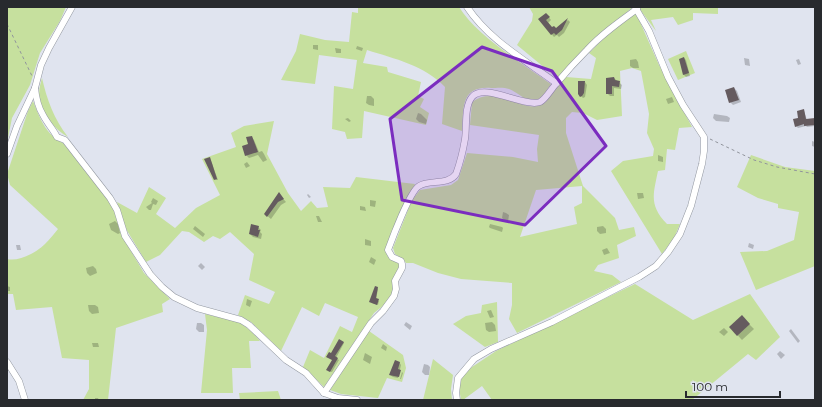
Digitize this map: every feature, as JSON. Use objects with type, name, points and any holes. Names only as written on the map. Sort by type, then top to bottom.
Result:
[{"type":"street","points":[[7,154],[17,126],[35,88],[41,65],[72,7]]},
{"type":"street","points":[[467,7],[485,30],[503,45],[556,83]]},
{"type":"street","points":[[324,393],[371,323],[383,311],[394,296],[396,289],[395,281],[402,268],[402,264],[401,261],[392,257],[388,250],[414,191],[419,186],[454,178],[456,174],[465,138],[468,103],[471,98],[479,93],[499,94],[535,104],[542,101],[556,83],[605,32],[636,8],[648,30],[668,77],[683,105],[704,137],[702,164],[692,206],[680,234],[656,266],[639,277],[552,322],[491,349],[474,359],[458,378],[456,394],[457,400]]},
{"type":"street","points":[[35,88],[36,100],[43,116],[52,127],[57,137],[65,140],[110,198],[117,210],[125,236],[150,274],[162,287],[180,301],[197,308],[241,320],[249,324],[274,350],[306,373],[324,393],[338,398],[357,400]]},
{"type":"street","points":[[7,362],[19,381],[24,400]]},
{"type":"path","points":[[7,24],[32,75],[35,88]]},
{"type":"path","points":[[704,137],[716,141],[754,160],[777,167],[815,174]]},
{"type":"highlighted area","points":[[482,47],[552,71],[606,146],[525,225],[402,200],[390,119]]},
{"type":"green space","points":[[7,7],[66,7],[60,21],[40,53],[30,85],[12,118],[7,143]]},
{"type":"green space","points":[[358,7],[459,7],[477,29],[501,49],[551,84],[542,97],[533,101],[505,88],[481,88],[474,91],[466,100],[462,131],[442,124],[445,87],[437,79],[409,64],[367,50],[363,63],[387,67],[388,72],[421,82],[418,96],[424,99],[420,107],[429,113],[426,125],[364,111],[362,138],[347,139],[345,132],[332,129],[334,86],[353,89],[357,60],[319,55],[315,84],[281,80],[296,51],[300,34],[325,40],[349,42],[352,12],[358,13]]},
{"type":"green space","points":[[529,7],[632,8],[612,24],[557,78],[517,45],[532,21],[533,14]]},
{"type":"green space","points":[[638,7],[718,7],[718,14],[693,13],[693,20],[678,25],[673,17],[651,20],[656,31]]},
{"type":"green space","points":[[636,13],[659,65],[692,127],[679,128],[675,150],[667,149],[665,170],[658,171],[654,193],[655,205],[661,217],[667,224],[680,224],[674,238],[662,254],[611,171],[623,161],[653,156],[654,149],[647,133],[649,114],[641,71],[632,68],[620,71],[622,116],[597,120],[583,113],[572,112],[566,118],[566,133],[583,186],[615,218],[619,230],[634,227],[636,236],[617,245],[619,258],[598,265],[594,271],[612,275],[621,282],[517,333],[509,319],[512,305],[512,283],[461,279],[438,273],[413,263],[406,263],[395,254],[393,248],[412,200],[420,190],[451,185],[458,180],[467,153],[513,157],[538,162],[537,149],[539,135],[470,125],[472,102],[482,97],[492,96],[529,106],[537,106],[547,101],[558,85],[566,77],[591,79],[596,58],[589,53],[611,31]],"holes":[[[582,186],[582,203],[574,207],[577,224],[520,237],[536,190]]]},
{"type":"green space","points":[[686,51],[695,73],[678,80],[668,59]]},
{"type":"green space","points":[[42,78],[52,109],[68,137],[54,126],[46,116],[41,106],[39,95]]},
{"type":"green space","points":[[33,101],[47,130],[63,143],[108,197],[116,211],[122,236],[144,273],[170,299],[162,304],[163,312],[116,328],[108,400],[83,400],[89,389],[89,360],[62,358],[52,307],[16,310],[13,294],[7,294],[7,259],[12,260],[22,258],[33,253],[45,244],[58,229],[10,185],[7,174],[28,111]]},
{"type":"green space","points":[[274,121],[267,154],[288,193],[301,211],[311,201],[317,208],[328,207],[323,187],[350,188],[356,177],[415,184],[385,250],[388,257],[398,262],[400,265],[392,281],[393,294],[384,305],[374,313],[324,387],[303,367],[310,350],[324,358],[340,326],[352,332],[358,317],[325,303],[319,316],[302,307],[281,351],[251,322],[238,315],[245,295],[269,304],[275,292],[249,280],[254,254],[230,232],[220,239],[213,236],[204,242],[189,232],[182,231],[160,255],[146,262],[126,229],[117,202],[137,213],[149,187],[166,198],[156,214],[175,228],[196,208],[220,195],[202,159],[236,147],[231,133],[244,126]]},
{"type":"green space","points":[[751,155],[785,167],[815,171],[815,266],[756,290],[740,252],[767,251],[794,240],[799,212],[778,208],[778,204],[758,198],[737,187]]},
{"type":"green space","points":[[635,284],[693,320],[750,294],[780,337],[756,360],[748,354],[692,400],[492,400],[482,386],[461,400],[459,388],[462,377],[472,367],[496,351]]},
{"type":"green space","points":[[497,302],[498,342],[485,347],[453,324],[466,316],[481,313],[482,305]]},
{"type":"green space","points":[[205,314],[239,322],[251,331],[260,341],[249,341],[251,368],[232,368],[233,393],[201,393],[207,330]]},
{"type":"green space","points":[[369,331],[403,355],[406,368],[402,382],[387,378],[378,398],[341,394],[330,390]]},
{"type":"green space","points":[[433,359],[453,375],[451,389],[452,400],[423,400]]},
{"type":"green space","points":[[278,391],[281,400],[240,400],[239,393]]},
{"type":"building","points":[[546,13],[550,17],[546,20],[552,27],[554,26],[556,28],[568,18],[562,30],[556,35],[554,33],[551,35],[538,19]]},
{"type":"building","points":[[684,57],[689,73],[683,75],[679,59]]},
{"type":"building","points":[[614,77],[615,80],[620,81],[619,87],[612,86],[612,94],[606,94],[606,78]]},
{"type":"building","points":[[578,81],[585,81],[584,93],[580,97],[578,94]]},
{"type":"building","points":[[734,87],[739,100],[729,103],[725,90]]},
{"type":"building","points":[[804,109],[806,119],[815,118],[815,125],[804,126],[804,124],[795,127],[793,119],[798,118],[797,111]]},
{"type":"building","points":[[252,136],[258,152],[245,156],[242,146],[248,144],[246,137]]},
{"type":"building","points":[[210,157],[217,179],[214,180],[204,159]]},
{"type":"building","points":[[279,192],[284,199],[278,202],[267,217],[264,214]]},
{"type":"building","points":[[251,224],[259,226],[258,230],[260,230],[258,237],[249,234]]},
{"type":"building","points":[[375,286],[378,287],[376,298],[379,299],[377,305],[369,302]]},
{"type":"building","points":[[742,315],[750,324],[737,336],[729,327]]},
{"type":"building","points":[[339,339],[344,342],[335,356],[338,358],[330,372],[326,370],[332,360],[326,357],[329,352],[331,353]]},
{"type":"building","points":[[395,360],[400,362],[398,369],[401,370],[399,377],[389,375]]}]
